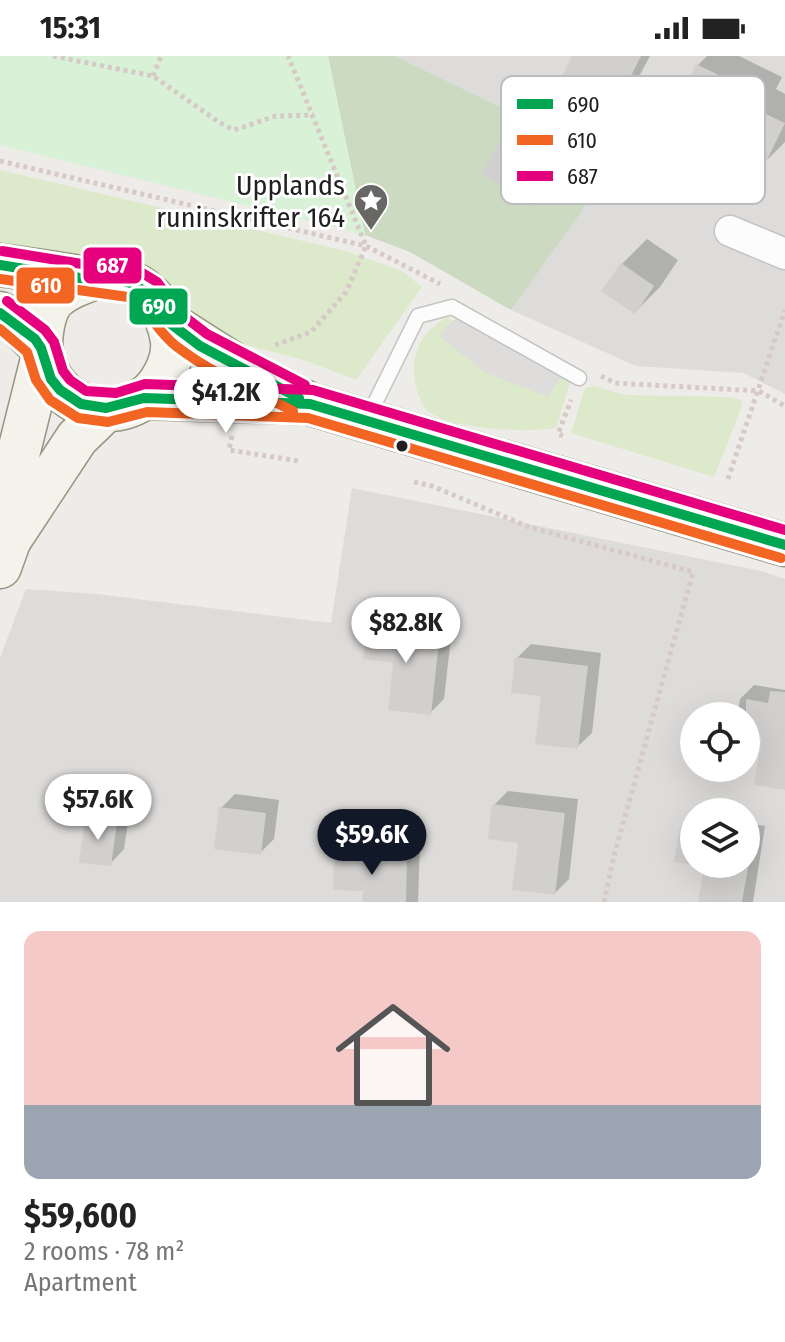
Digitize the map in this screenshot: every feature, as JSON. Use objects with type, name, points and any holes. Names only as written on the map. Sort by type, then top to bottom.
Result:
[{"type":"main road","points":[[0,265],[93,279],[115,278],[136,285],[158,302],[169,323],[172,347],[167,370],[77,438],[5,553]]},
{"type":"main road","points":[[5,553],[18,455],[41,352],[44,323],[51,303],[69,288],[93,279]]},
{"type":"main road","points":[[0,313],[14,321],[41,352],[51,380],[67,397],[92,408],[125,404],[310,404]]},
{"type":"main road","points":[[169,323],[246,372],[310,404],[785,545]]},
{"type":"street","points":[[730,231],[785,254]]},
{"type":"lane","points":[[366,421],[418,316],[452,307],[579,378]]},
{"type":"path","points":[[53,56],[153,76],[234,130],[276,116],[314,115]]},
{"type":"path","points":[[153,76],[161,56]]},
{"type":"path","points":[[0,161],[366,246],[288,56]]},
{"type":"path","points":[[728,479],[785,310]]},
{"type":"path","points":[[573,439],[558,434],[579,378]]},
{"type":"path","points":[[414,482],[432,486],[529,527],[693,572],[604,902]]},
{"type":"shaded area","points":[[395,56],[785,56],[785,394],[743,373],[636,366],[511,310],[586,204],[765,204],[765,76],[501,76],[501,108]]},
{"type":"shaded area","points":[[462,317],[561,377],[548,397],[486,373],[439,336],[452,321]]},
{"type":"shaded area","points":[[352,488],[761,571],[785,579],[785,902],[0,902],[0,658],[26,589],[97,594],[331,623]]},
{"type":"green space","points":[[0,56],[328,56],[365,235],[0,145]]},
{"type":"green space","points":[[328,56],[395,56],[501,107],[501,204],[587,204],[511,310],[410,252],[365,235]]},
{"type":"green space","points":[[0,170],[346,251],[402,271],[422,287],[356,380],[304,360],[235,342],[198,326],[145,266],[105,256],[73,257],[0,243]]},
{"type":"green space","points":[[448,317],[452,321],[440,335],[547,397],[561,377],[571,380],[556,428],[509,430],[471,426],[428,411],[421,402],[415,383],[416,356],[425,336]]},
{"type":"green space","points":[[594,386],[626,395],[729,397],[742,400],[714,477],[571,433],[585,388]]},
{"type":"building","points":[[572,56],[641,56],[631,76],[562,76]]},
{"type":"building","points":[[696,64],[721,76],[690,76]]},
{"type":"building","points":[[765,114],[785,123],[765,164]]},
{"type":"building","points":[[501,140],[501,186],[481,173]]},
{"type":"building","points":[[621,263],[654,286],[635,314],[601,291]]},
{"type":"building","points":[[367,624],[440,632],[431,715],[388,710],[393,663],[363,659]]},
{"type":"building","points":[[515,657],[588,666],[578,749],[535,744],[541,696],[511,693]]},
{"type":"building","points":[[770,691],[785,692],[785,790],[754,785],[755,782],[760,782],[760,702],[746,702],[746,699],[768,703]]},
{"type":"building","points":[[492,804],[565,813],[555,895],[512,890],[518,843],[488,839]]},
{"type":"building","points":[[219,807],[266,813],[261,855],[214,849]]},
{"type":"building","points":[[85,818],[117,823],[111,866],[79,863]]},
{"type":"building","points":[[680,827],[680,863],[674,862]]},
{"type":"building","points":[[334,855],[407,857],[406,902],[362,902],[363,891],[333,890]]},
{"type":"building","points":[[702,878],[746,878],[742,902],[698,902]]},
{"type":"transit line","name":"687","points":[[2,251],[139,271],[157,282],[181,314],[207,334],[305,385]]},
{"type":"transit line","name":"690","points":[[0,265],[134,284],[152,297],[171,324],[200,346],[299,398]]},
{"type":"transit line","name":"610","points":[[0,279],[128,297],[141,306],[169,340],[189,356],[293,411]]},
{"type":"transit line","name":"687","points":[[7,301],[45,330],[54,342],[63,371],[86,391],[116,393],[145,384],[313,390],[785,530]]},
{"type":"transit line","name":"690","points":[[0,313],[35,339],[51,379],[60,390],[81,404],[106,408],[144,398],[310,404],[785,545]]},
{"type":"transit line","name":"610","points":[[0,329],[27,352],[36,380],[50,400],[78,418],[108,422],[147,412],[308,418],[781,558]]},
{"type":"place","name":"Upplands runinskrifter 164","points":[[371,232]]}]
